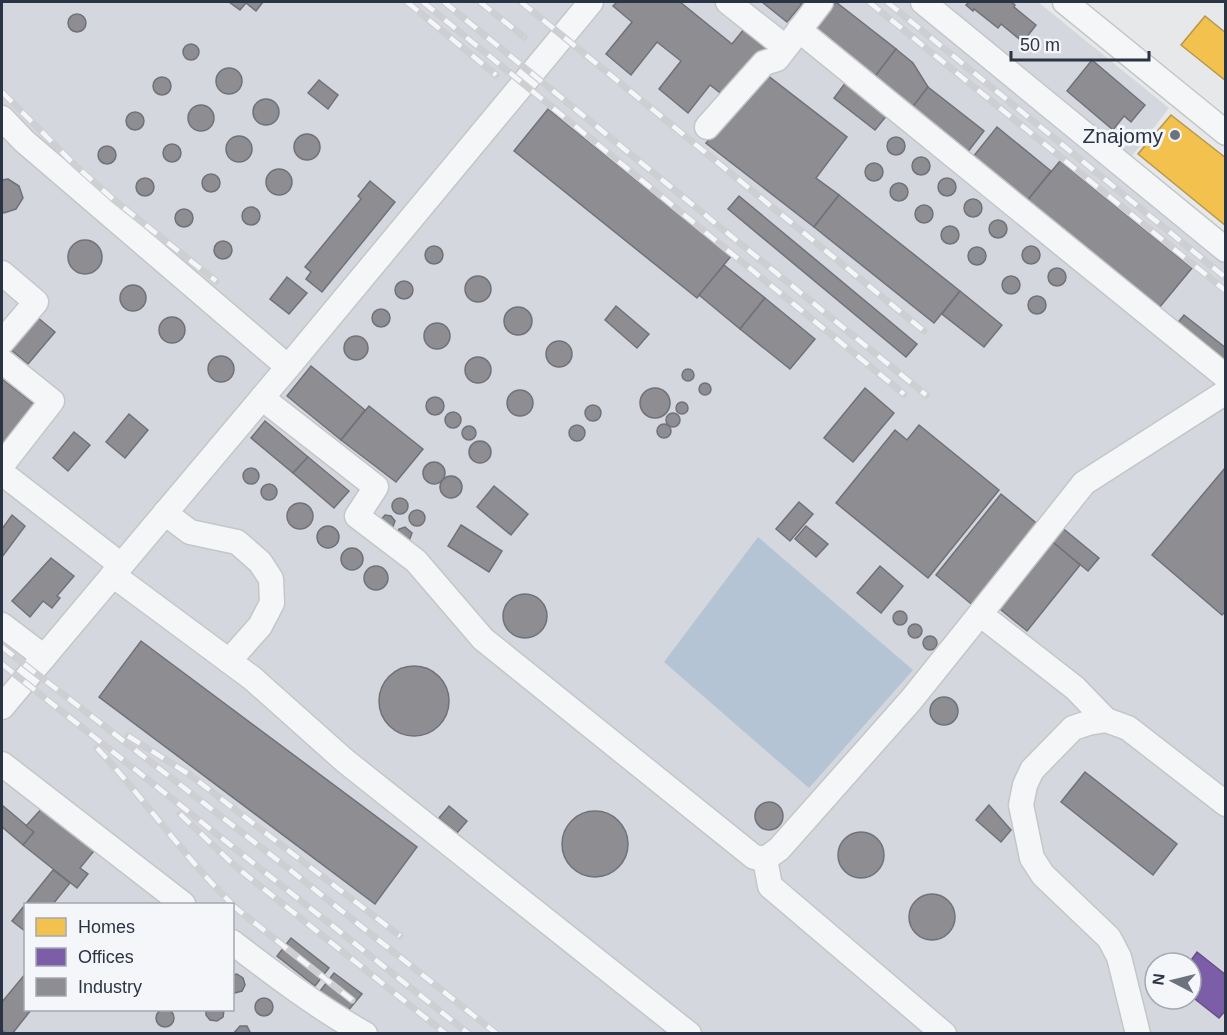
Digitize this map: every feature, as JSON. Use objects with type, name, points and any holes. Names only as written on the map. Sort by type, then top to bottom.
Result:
[{"type":"street","points":[[2,707],[591,2]]},
{"type":"street","points":[[728,2],[792,39],[1226,377]]},
{"type":"street","points":[[708,128],[764,63],[777,59],[821,2]]},
{"type":"street","points":[[923,2],[1226,250]]},
{"type":"street","points":[[1065,2],[1226,133]]},
{"type":"street","points":[[2,118],[33,148],[288,367]]},
{"type":"street","points":[[2,273],[36,302],[2,342]]},
{"type":"street","points":[[2,361],[52,401],[2,465]]},
{"type":"street","points":[[262,398],[376,487],[357,516],[416,561],[483,639],[754,857],[765,859],[779,849],[880,735],[1084,483],[1226,392]]},
{"type":"street","points":[[2,473],[117,570],[252,678],[344,760],[689,1034]]},
{"type":"street","points":[[165,513],[190,532],[237,542],[260,562],[271,579],[272,603],[260,626],[230,661]]},
{"type":"street","points":[[980,614],[1075,688],[1106,720],[1128,728],[1226,804]]},
{"type":"street","points":[[2,625],[44,657]]},
{"type":"street","points":[[1106,720],[1073,728],[1032,770],[1025,785],[1021,806],[1032,858],[1043,876],[1109,938],[1119,957],[1138,1034]]},
{"type":"street","points":[[2,764],[182,903]]},
{"type":"street","points":[[765,859],[770,886],[944,1034]]},
{"type":"street","points":[[234,944],[297,992],[365,1034]]},
{"type":"shaded area","points":[[2,2],[1038,2],[1169,108],[1132,156],[1225,236],[1225,1033],[2,1034]]},
{"type":"water","points":[[758,537],[913,670],[809,788],[664,662]]},
{"type":"building: Homes","points":[[1205,16],[1226,33],[1226,81],[1181,45]]},
{"type":"building: Homes","points":[[1171,115],[1226,158],[1226,226],[1138,154]]},
{"type":"building: Offices","points":[[1203,957],[1226,975],[1226,1010],[1219,1018],[1203,1005]]},
{"type":"building: Industry","points":[[229,2],[263,2],[256,11],[246,3],[240,10]]},
{"type":"building: Industry","points":[[617,2],[680,2],[732,44],[744,29],[768,48],[728,99],[710,85],[688,113],[659,89],[681,61],[657,42],[631,75],[606,54],[632,22],[613,6]]},
{"type":"building: Industry","points":[[762,2],[799,2],[802,4],[787,22]]},
{"type":"building: Industry","points":[[836,2],[896,49],[873,79],[813,31]]},
{"type":"building: Industry","points":[[967,2],[1011,2],[1036,25],[1023,42],[1001,24],[998,28],[974,9],[973,11],[966,5]]},
{"type":"building: Industry","points":[[77,14],[83,17],[86,23],[83,29],[77,32],[71,29],[68,23],[71,17]]},
{"type":"building: Industry","points":[[191,44],[197,46],[199,52],[197,58],[191,60],[185,58],[183,52],[185,46]]},
{"type":"building: Industry","points":[[896,49],[913,63],[928,87],[911,109],[873,79]]},
{"type":"building: Industry","points":[[1092,60],[1145,105],[1131,122],[1124,116],[1113,130],[1067,91]]},
{"type":"building: Industry","points":[[229,68],[238,72],[242,81],[238,90],[229,94],[220,90],[216,81],[220,72]]},
{"type":"building: Industry","points":[[762,71],[847,137],[816,178],[839,195],[814,227],[706,143]]},
{"type":"building: Industry","points":[[162,77],[168,80],[171,86],[168,92],[162,95],[156,92],[153,86],[156,80]]},
{"type":"building: Industry","points":[[319,80],[338,95],[328,109],[308,93]]},
{"type":"building: Industry","points":[[846,82],[888,114],[875,130],[834,98]]},
{"type":"building: Industry","points":[[928,87],[984,131],[967,153],[911,109]]},
{"type":"building: Industry","points":[[266,99],[275,103],[279,112],[275,121],[266,125],[257,121],[253,112],[257,103]]},
{"type":"building: Industry","points":[[201,105],[210,109],[214,118],[210,127],[201,131],[192,127],[188,118],[192,109]]},
{"type":"building: Industry","points":[[548,109],[731,256],[697,298],[514,151]]},
{"type":"building: Industry","points":[[135,112],[141,115],[144,121],[141,127],[135,130],[129,127],[126,121],[129,115]]},
{"type":"building: Industry","points":[[997,127],[1051,171],[1027,201],[973,157]]},
{"type":"building: Industry","points":[[307,134],[316,138],[320,147],[316,156],[307,160],[298,156],[294,147],[298,138]]},
{"type":"building: Industry","points":[[239,136],[248,140],[252,149],[248,158],[239,162],[230,158],[226,149],[230,140]]},
{"type":"building: Industry","points":[[896,137],[902,140],[905,146],[902,152],[896,155],[890,152],[887,146],[890,140]]},
{"type":"building: Industry","points":[[172,144],[178,147],[181,153],[178,159],[172,162],[166,159],[163,153],[166,147]]},
{"type":"building: Industry","points":[[107,146],[113,149],[116,155],[113,161],[107,164],[101,161],[98,155],[101,149]]},
{"type":"building: Industry","points":[[921,157],[927,160],[930,166],[927,172],[921,175],[915,172],[912,166],[915,160]]},
{"type":"building: Industry","points":[[1060,161],[1192,268],[1159,308],[1027,201]]},
{"type":"building: Industry","points":[[874,163],[880,166],[883,172],[880,178],[874,181],[868,178],[865,172],[868,166]]},
{"type":"building: Industry","points":[[279,169],[288,173],[292,182],[288,191],[279,195],[270,191],[266,182],[270,173]]},
{"type":"building: Industry","points":[[211,174],[217,177],[220,183],[217,189],[211,192],[205,189],[202,183],[205,177]]},
{"type":"building: Industry","points":[[145,178],[151,181],[154,187],[151,193],[145,196],[139,193],[136,187],[139,181]]},
{"type":"building: Industry","points":[[947,178],[953,181],[956,187],[953,193],[947,196],[941,193],[938,187],[941,181]]},
{"type":"building: Industry","points":[[8,179],[19,186],[23,198],[16,209],[4,213],[2,212],[2,180]]},
{"type":"building: Industry","points":[[370,181],[395,202],[322,292],[306,279],[311,272],[305,267],[361,199],[358,196]]},
{"type":"building: Industry","points":[[899,183],[905,186],[908,192],[905,198],[899,201],[893,198],[890,192],[893,186]]},
{"type":"building: Industry","points":[[839,195],[960,291],[934,323],[814,227]]},
{"type":"building: Industry","points":[[739,196],[917,344],[906,357],[728,209]]},
{"type":"building: Industry","points":[[973,199],[979,202],[982,208],[979,214],[973,217],[967,214],[964,208],[967,202]]},
{"type":"building: Industry","points":[[924,205],[930,208],[933,214],[930,220],[924,223],[918,220],[915,214],[918,208]]},
{"type":"building: Industry","points":[[251,207],[257,210],[260,216],[257,222],[251,225],[245,222],[242,216],[245,210]]},
{"type":"building: Industry","points":[[184,209],[190,212],[193,218],[190,224],[184,227],[178,224],[175,218],[178,212]]},
{"type":"building: Industry","points":[[998,220],[1004,223],[1007,229],[1004,235],[998,238],[992,235],[989,229],[992,223]]},
{"type":"building: Industry","points":[[950,226],[956,229],[959,235],[956,241],[950,244],[944,241],[941,235],[944,229]]},
{"type":"building: Industry","points":[[85,240],[97,245],[102,257],[97,269],[85,274],[73,269],[68,257],[73,245]]},
{"type":"building: Industry","points":[[223,241],[229,244],[232,250],[229,256],[223,259],[217,256],[214,250],[217,244]]},
{"type":"building: Industry","points":[[430,246],[438,246],[443,251],[441,262],[430,264],[425,259],[425,251]]},
{"type":"building: Industry","points":[[1031,246],[1037,249],[1040,255],[1037,261],[1031,264],[1025,261],[1022,255],[1025,249]]},
{"type":"building: Industry","points":[[977,247],[983,250],[986,256],[983,262],[977,265],[971,262],[968,256],[971,250]]},
{"type":"building: Industry","points":[[724,265],[765,298],[740,329],[699,295]]},
{"type":"building: Industry","points":[[1057,268],[1063,271],[1066,277],[1063,283],[1057,286],[1051,283],[1048,277],[1051,271]]},
{"type":"building: Industry","points":[[478,276],[488,279],[491,289],[488,299],[478,302],[468,299],[465,289],[468,279]]},
{"type":"building: Industry","points":[[1011,276],[1017,279],[1020,285],[1017,291],[1011,294],[1005,291],[1002,285],[1005,279]]},
{"type":"building: Industry","points":[[287,277],[307,293],[289,314],[270,299]]},
{"type":"building: Industry","points":[[400,281],[408,281],[413,286],[411,297],[400,299],[395,294],[395,286]]},
{"type":"building: Industry","points":[[133,285],[142,289],[146,298],[142,307],[133,311],[124,307],[120,298],[124,289]]},
{"type":"building: Industry","points":[[960,291],[1002,325],[984,347],[942,314]]},
{"type":"building: Industry","points":[[1037,296],[1043,299],[1046,305],[1043,311],[1037,314],[1031,311],[1028,305],[1031,299]]},
{"type":"building: Industry","points":[[765,298],[815,339],[790,369],[740,329]]},
{"type":"building: Industry","points":[[616,306],[649,334],[637,348],[605,320]]},
{"type":"building: Industry","points":[[518,307],[528,311],[532,321],[528,331],[518,335],[508,331],[504,321],[508,311]]},
{"type":"building: Industry","points":[[377,309],[385,309],[390,314],[388,325],[377,327],[372,322],[372,314]]},
{"type":"building: Industry","points":[[1184,315],[1226,348],[1226,356],[1221,362],[1176,325]]},
{"type":"building: Industry","points":[[37,317],[55,332],[28,364],[10,349]]},
{"type":"building: Industry","points":[[172,317],[181,321],[185,330],[181,339],[172,343],[163,339],[159,330],[163,321]]},
{"type":"building: Industry","points":[[437,323],[447,326],[450,336],[447,346],[437,349],[427,346],[424,336],[427,326]]},
{"type":"building: Industry","points":[[356,336],[364,340],[368,348],[364,356],[356,360],[348,356],[344,348],[348,340]]},
{"type":"building: Industry","points":[[559,341],[568,345],[572,354],[568,363],[559,367],[550,363],[546,354],[550,345]]},
{"type":"building: Industry","points":[[221,356],[230,360],[234,369],[230,378],[221,382],[212,378],[208,369],[212,360]]},
{"type":"building: Industry","points":[[478,357],[487,361],[491,370],[487,379],[478,383],[469,379],[465,370],[469,361]]},
{"type":"building: Industry","points":[[311,366],[365,410],[341,440],[287,396]]},
{"type":"building: Industry","points":[[690,369],[694,375],[690,381],[686,381],[682,373]]},
{"type":"building: Industry","points":[[2,379],[34,404],[4,445],[2,443]]},
{"type":"building: Industry","points":[[707,383],[711,389],[707,395],[703,395],[699,387]]},
{"type":"building: Industry","points":[[655,388],[666,392],[670,403],[666,414],[655,418],[644,414],[640,403],[644,392]]},
{"type":"building: Industry","points":[[865,388],[894,413],[853,462],[824,438]]},
{"type":"building: Industry","points":[[520,390],[529,394],[533,403],[529,412],[520,416],[511,412],[507,403],[511,394]]},
{"type":"building: Industry","points":[[435,397],[441,400],[444,406],[441,412],[435,415],[429,412],[426,406],[429,400]]},
{"type":"building: Industry","points":[[684,402],[687,403],[687,413],[680,414],[677,413],[676,406],[677,403]]},
{"type":"building: Industry","points":[[593,405],[599,407],[601,413],[599,419],[593,421],[587,419],[585,413],[587,407]]},
{"type":"building: Industry","points":[[369,406],[423,449],[396,482],[341,440]]},
{"type":"building: Industry","points":[[450,412],[456,412],[461,420],[459,426],[450,428],[445,423],[445,417]]},
{"type":"building: Industry","points":[[673,413],[678,415],[680,420],[678,425],[673,427],[668,425],[666,420],[668,415]]},
{"type":"building: Industry","points":[[129,414],[148,430],[125,458],[106,442]]},
{"type":"building: Industry","points":[[265,421],[308,457],[293,473],[251,438]]},
{"type":"building: Industry","points":[[664,424],[669,426],[671,431],[669,436],[664,438],[659,436],[657,431],[659,426]]},
{"type":"building: Industry","points":[[577,425],[583,427],[585,433],[583,439],[577,441],[571,439],[569,433],[571,427]]},
{"type":"building: Industry","points":[[919,425],[999,490],[928,578],[836,503],[895,430],[907,440]]},
{"type":"building: Industry","points":[[466,426],[472,426],[476,433],[472,440],[466,440],[462,436],[462,430]]},
{"type":"building: Industry","points":[[74,432],[90,445],[68,471],[53,458]]},
{"type":"building: Industry","points":[[476,441],[484,441],[491,448],[491,456],[484,463],[476,463],[469,456],[469,448]]},
{"type":"building: Industry","points":[[308,457],[349,491],[334,508],[293,473]]},
{"type":"building: Industry","points":[[434,462],[444,469],[445,473],[438,483],[434,484],[424,477],[423,473],[430,463]]},
{"type":"building: Industry","points":[[251,468],[257,470],[259,476],[257,482],[251,484],[245,482],[243,476],[245,470]]},
{"type":"building: Industry","points":[[1225,468],[1226,611],[1222,615],[1152,555]]},
{"type":"building: Industry","points":[[451,476],[461,483],[462,487],[455,497],[451,498],[441,491],[440,487],[447,477]]},
{"type":"building: Industry","points":[[269,484],[275,486],[277,492],[275,498],[269,500],[263,498],[261,492],[263,486]]},
{"type":"building: Industry","points":[[494,486],[528,514],[511,535],[477,507]]},
{"type":"building: Industry","points":[[1001,494],[1040,526],[975,607],[936,575]]},
{"type":"building: Industry","points":[[400,498],[406,500],[408,506],[406,512],[400,514],[394,512],[392,506],[394,500]]},
{"type":"building: Industry","points":[[799,502],[813,514],[790,541],[776,529]]},
{"type":"building: Industry","points":[[300,503],[309,507],[313,516],[309,525],[300,529],[291,525],[287,516],[291,507]]},
{"type":"building: Industry","points":[[417,510],[423,512],[425,518],[423,524],[417,526],[411,524],[409,518],[411,512]]},
{"type":"building: Industry","points":[[12,515],[25,526],[2,557],[2,529]]},
{"type":"building: Industry","points":[[385,515],[391,516],[395,521],[392,529],[379,522]]},
{"type":"building: Industry","points":[[461,525],[502,551],[489,572],[448,546]]},
{"type":"building: Industry","points":[[324,526],[332,526],[339,533],[339,541],[332,548],[324,548],[317,541],[317,533]]},
{"type":"building: Industry","points":[[806,526],[828,544],[816,557],[795,539]]},
{"type":"building: Industry","points":[[1060,526],[1099,558],[1088,571],[1049,539]]},
{"type":"building: Industry","points":[[405,527],[412,533],[409,541],[397,534],[399,529]]},
{"type":"building: Industry","points":[[1049,539],[1080,565],[1027,631],[995,605]]},
{"type":"building: Industry","points":[[348,548],[356,548],[363,555],[363,563],[356,570],[348,570],[341,563],[341,555]]},
{"type":"building: Industry","points":[[51,558],[74,576],[57,596],[60,598],[52,608],[43,601],[30,617],[12,601]]},
{"type":"building: Industry","points":[[376,566],[384,570],[388,578],[384,586],[376,590],[368,586],[364,578],[368,570]]},
{"type":"building: Industry","points":[[880,566],[903,586],[881,613],[857,593]]},
{"type":"building: Industry","points":[[525,594],[534,595],[541,600],[546,607],[546,625],[541,632],[534,637],[525,638],[516,637],[509,632],[504,625],[503,616],[504,607],[509,600],[516,595]]},
{"type":"building: Industry","points":[[897,611],[903,611],[907,618],[903,625],[897,625],[893,621],[893,615]]},
{"type":"building: Industry","points":[[912,624],[918,624],[922,631],[918,638],[912,638],[908,634],[908,628]]},
{"type":"building: Industry","points":[[927,636],[933,636],[937,643],[933,650],[927,650],[923,646],[923,640]]},
{"type":"building: Industry","points":[[141,641],[417,847],[375,904],[99,697]]},
{"type":"building: Industry","points":[[421,666],[434,672],[443,681],[447,687],[449,701],[447,715],[439,726],[428,734],[407,736],[389,726],[381,715],[379,694],[389,676],[400,668]]},
{"type":"building: Industry","points":[[944,697],[954,701],[958,711],[954,721],[944,725],[934,721],[930,711],[934,701]]},
{"type":"building: Industry","points":[[1085,772],[1177,844],[1153,875],[1061,802]]},
{"type":"building: Industry","points":[[769,802],[779,806],[783,816],[779,826],[769,830],[759,826],[755,816],[759,806]]},
{"type":"building: Industry","points":[[2,805],[34,832],[23,845],[2,827]]},
{"type":"building: Industry","points":[[989,805],[1011,830],[1001,842],[976,820]]},
{"type":"building: Industry","points":[[44,806],[97,847],[80,868],[88,874],[77,888],[23,845],[34,832],[26,826]]},
{"type":"building: Industry","points":[[449,806],[467,821],[457,833],[439,818]]},
{"type":"building: Industry","points":[[595,811],[607,814],[618,821],[625,832],[628,844],[625,856],[618,867],[607,874],[595,877],[583,874],[572,867],[565,856],[562,844],[565,832],[572,821],[583,814]]},
{"type":"building: Industry","points":[[861,832],[877,839],[884,855],[877,871],[861,878],[845,871],[838,855],[845,839]]},
{"type":"building: Industry","points":[[53,870],[70,883],[54,903],[26,903]]},
{"type":"building: Industry","points":[[932,894],[948,901],[955,917],[948,933],[932,940],[916,933],[909,917],[916,901]]},
{"type":"building: Industry","points":[[24,906],[24,930],[12,921]]},
{"type":"building: Industry","points":[[291,938],[329,968],[315,986],[277,956]]},
{"type":"building: Industry","points":[[334,973],[362,994],[347,1012],[320,991]]},
{"type":"building: Industry","points":[[24,975],[24,1011],[30,1011],[12,1034],[6,1034],[2,1030],[2,1002]]},
{"type":"building: Industry","points":[[234,975],[243,978],[245,985],[242,991],[235,993],[234,993]]},
{"type":"building: Industry","points":[[260,998],[268,998],[273,1003],[271,1014],[260,1016],[255,1011],[255,1003]]},
{"type":"building: Industry","points":[[160,1011],[170,1011],[173,1014],[173,1022],[169,1026],[161,1026],[157,1022],[157,1014]]},
{"type":"building: Industry","points":[[206,1011],[224,1011],[223,1017],[217,1021],[210,1020]]},
{"type":"building: Industry","points":[[240,1026],[247,1026],[251,1034],[233,1034]]},
{"type":"railway","points":[[407,2],[496,75]]},
{"type":"railway","points":[[423,2],[904,394]]},
{"type":"railway","points":[[444,2],[926,395]]},
{"type":"railway","points":[[480,2],[524,37]]},
{"type":"railway","points":[[521,2],[924,331]]},
{"type":"railway","points":[[869,2],[1226,291]]},
{"type":"railway","points":[[887,2],[1226,278]]},
{"type":"railway","points":[[2,92],[76,166],[113,199],[216,281]]},
{"type":"railway","points":[[2,647],[280,862],[497,1034]]},
{"type":"railway","points":[[2,664],[469,1034]]},
{"type":"railway","points":[[128,736],[190,775],[400,936]]},
{"type":"railway","points":[[97,748],[231,903]]},
{"type":"railway","points":[[180,814],[235,866],[446,1034]]},
{"type":"railway","points":[[234,907],[352,1000]]},
{"type":"place","name":"Znajomy","points":[[1175,135]]}]
